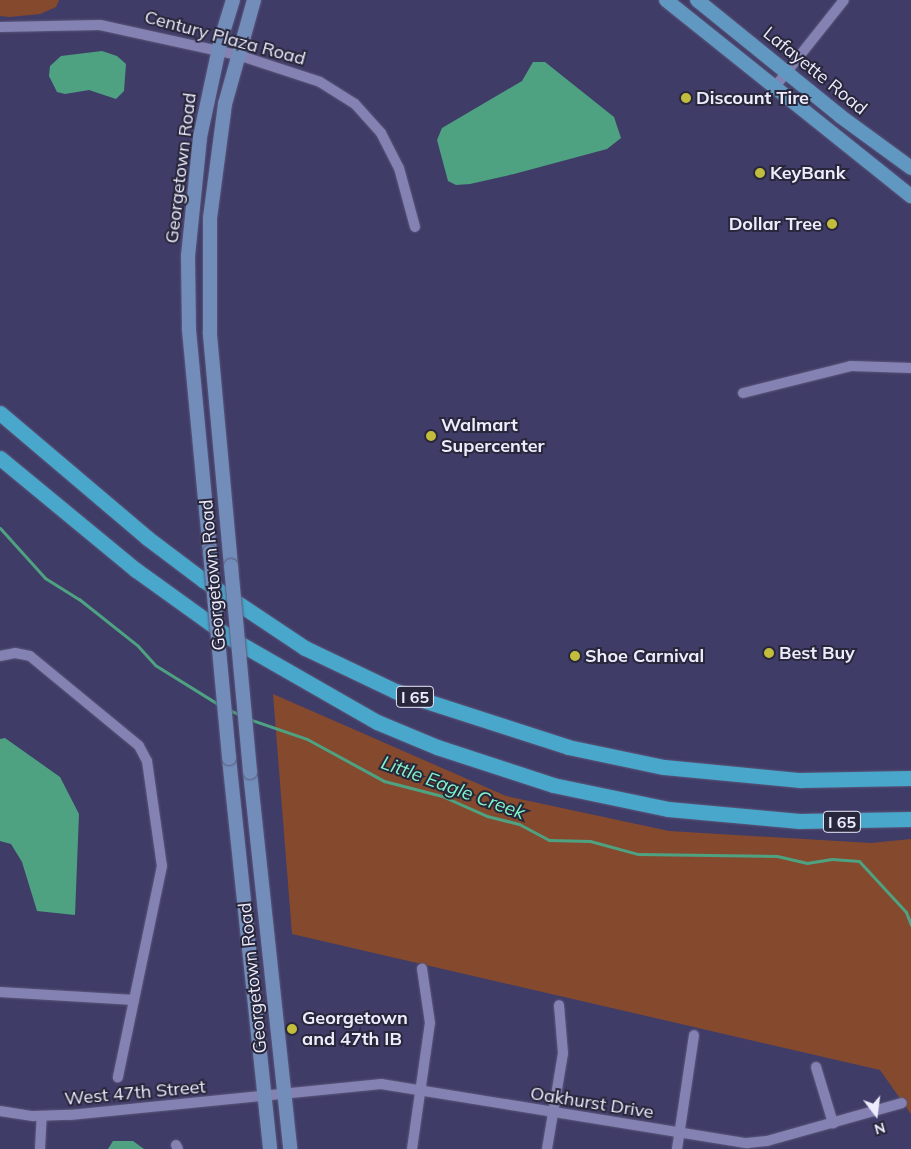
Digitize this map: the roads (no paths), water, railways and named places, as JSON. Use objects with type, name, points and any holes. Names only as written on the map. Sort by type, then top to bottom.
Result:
[{"type":"highway","name":"I 65","points":[[0,414],[146,537],[203,580],[305,648],[394,691],[529,736],[596,753],[704,772],[788,779],[911,778]]},
{"type":"highway","name":"I 65","points":[[0,458],[136,570],[232,639],[377,722],[428,744],[535,780],[662,808],[799,821],[911,819]]},
{"type":"highway","points":[[788,779],[911,770]]},
{"type":"main road","name":"Georgetown Road","points":[[233,0],[218,50],[200,137],[188,256],[189,329],[229,758],[273,1095],[290,1149]]},
{"type":"main road","name":"Georgetown Road","points":[[254,0],[238,55],[217,155],[209,257],[210,333],[250,772],[273,1095],[270,1149]]},
{"type":"main road","points":[[666,0],[911,196]]},
{"type":"main road","name":"Lafayette Road","points":[[697,0],[786,73],[911,168]]},
{"type":"street","points":[[774,88],[844,0]]},
{"type":"street","name":"Century Plaza Road","points":[[0,28],[100,25],[218,50],[307,76],[362,110],[381,133],[394,155],[415,227]]},
{"type":"street","points":[[743,393],[851,366],[911,368]]},
{"type":"street","points":[[0,656],[15,653],[30,656],[140,746],[146,755],[162,862],[118,1077]]},
{"type":"street","points":[[412,1149],[430,1019],[422,969]]},
{"type":"street","points":[[0,992],[134,1000]]},
{"type":"street","points":[[547,1149],[563,1048],[558,1005]]},
{"type":"street","points":[[677,1149],[694,1035]]},
{"type":"street","points":[[816,1067],[833,1123]]},
{"type":"street","name":"Oakhurst Drive","points":[[273,1095],[368,1084],[421,1091],[679,1134],[759,1143],[902,1103]]},
{"type":"street","name":"West 47th Street","points":[[0,1111],[42,1116],[273,1095]]},
{"type":"street","points":[[40,1149],[42,1116]]},
{"type":"waterway","name":"Little Eagle Creek","points":[[0,528],[45,578],[79,599],[138,646],[155,665],[221,706]]},
{"type":"waterway","name":"Little Eagle Creek","points":[[229,710],[241,715]]},
{"type":"waterway","name":"Little Eagle Creek","points":[[249,719],[307,739],[384,781],[442,796],[487,816],[519,824],[549,840],[590,841],[638,854],[777,856],[807,863],[832,859],[859,861],[906,912],[911,925]]},
{"type":"place","name":"Discount Tire","points":[[686,98]]},
{"type":"place","name":"KeyBank","points":[[760,173]]},
{"type":"place","name":"Dollar Tree","points":[[832,224]]},
{"type":"place","name":"Walmart Supercenter","points":[[431,436]]},
{"type":"place","name":"Best Buy","points":[[769,653]]},
{"type":"place","name":"Shoe Carnival","points":[[575,656]]},
{"type":"place","name":"Georgetown and 47th IB","points":[[292,1029]]}]
